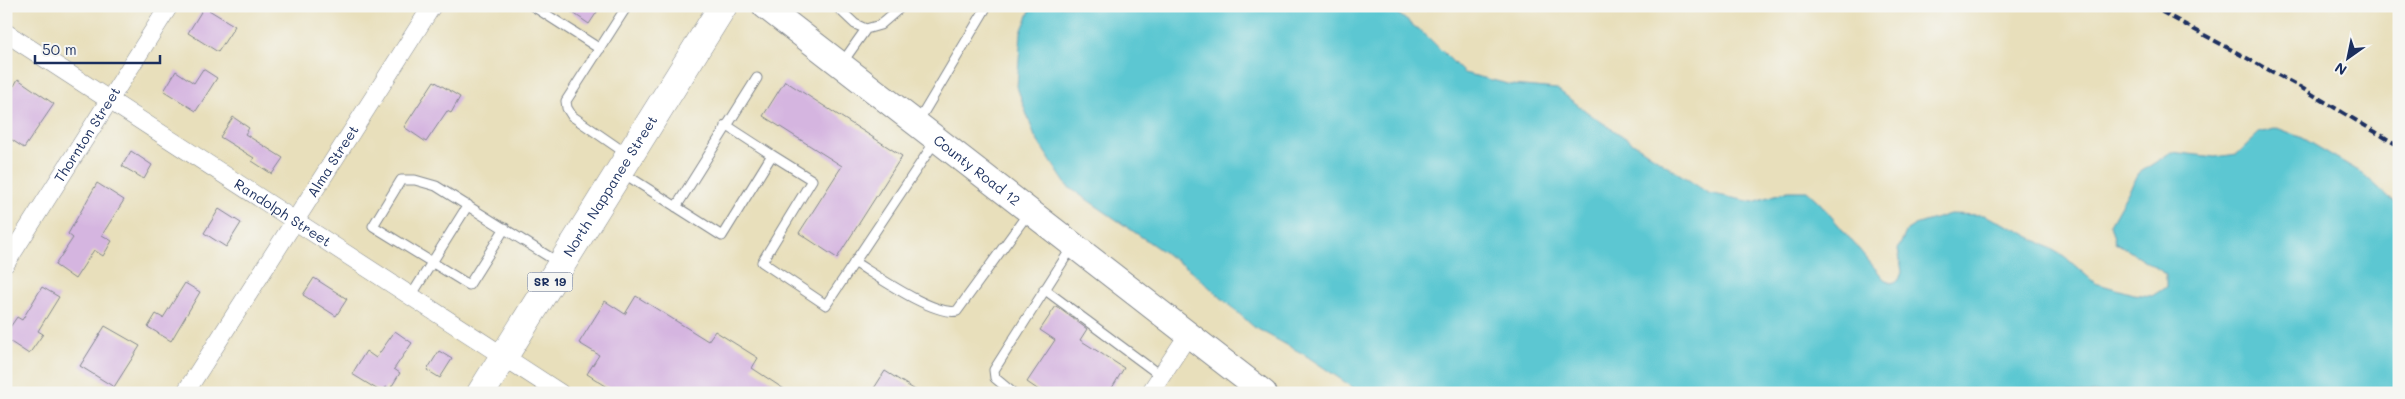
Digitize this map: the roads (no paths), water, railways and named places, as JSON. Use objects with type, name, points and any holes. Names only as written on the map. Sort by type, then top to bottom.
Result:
[{"type":"main road","name":"North Nappanee Street","points":[[481,393],[723,6]]},
{"type":"main road","name":"County Road 12","points":[[765,6],[1253,387]]},
{"type":"street","name":"Thornton Street","points":[[6,263],[170,6]]},
{"type":"street","name":"Alma Street","points":[[185,393],[432,6]]},
{"type":"street","name":"Randolph Street","points":[[6,33],[560,393]]},
{"type":"street","points":[[1150,393],[1188,335]]},
{"type":"lane","points":[[533,6],[600,49]]},
{"type":"lane","points":[[627,6],[566,101],[567,108],[572,116],[676,207],[722,236],[772,154]]},
{"type":"lane","points":[[836,6],[855,24],[866,29]]},
{"type":"lane","points":[[841,65],[866,29],[880,25],[902,6]]},
{"type":"lane","points":[[726,125],[812,180],[762,262],[826,305],[854,262],[926,132],[987,6]]},
{"type":"lane","points":[[676,207],[756,78]]},
{"type":"lane","points":[[505,228],[469,286],[373,226],[401,180],[415,180],[436,186],[468,205],[505,228],[562,264]]},
{"type":"lane","points":[[411,296],[468,205]]},
{"type":"lane","points":[[854,262],[918,300],[942,311],[957,311],[1030,212]]},
{"type":"lane","points":[[1013,393],[995,378],[994,370],[1073,246]]},
{"type":"lane","points":[[1044,289],[1161,376]]},
{"type":"water","points":[[1032,6],[1388,6],[1428,37],[1464,73],[1512,85],[1557,89],[1591,115],[1708,193],[1753,202],[1788,191],[1807,191],[1820,203],[1884,279],[1892,283],[1899,280],[1902,272],[1898,249],[1907,230],[1915,225],[1950,214],[1984,215],[2020,231],[2065,257],[2095,283],[2133,294],[2152,296],[2166,287],[2166,274],[2115,242],[2110,224],[2139,173],[2171,152],[2215,157],[2237,154],[2259,133],[2277,128],[2301,137],[2362,173],[2399,206],[2399,393],[1361,393],[1305,355],[1254,327],[1190,270],[1067,186],[1035,137],[1017,87],[1021,32]]},
{"type":"railway","points":[[2151,6],[2300,87],[2399,146]]}]
